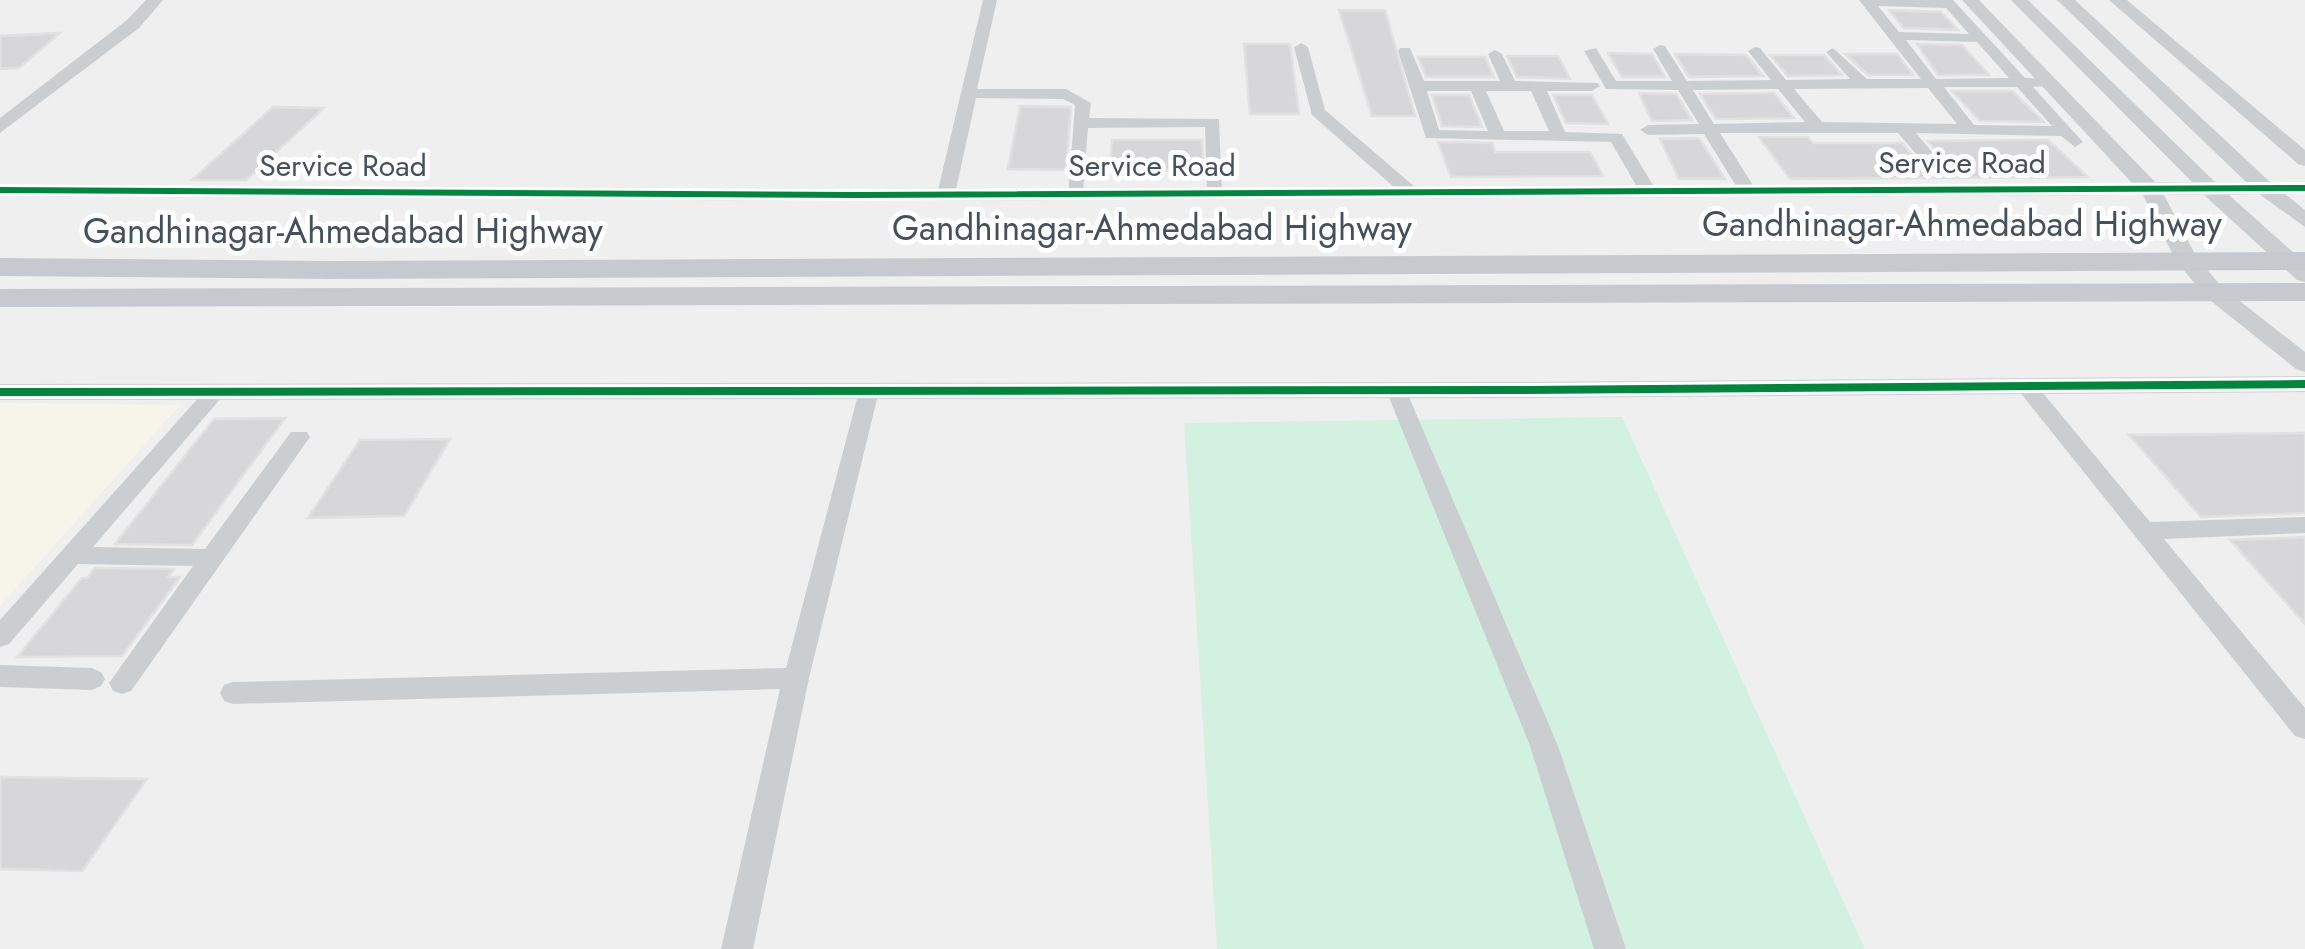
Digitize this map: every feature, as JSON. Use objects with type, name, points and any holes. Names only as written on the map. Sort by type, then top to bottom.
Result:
[{"type":"main road","name":"Gandhinagar-Ahmedabad Highway","points":[[0,267],[348,270],[2187,260],[2300,266]]},
{"type":"main road","points":[[0,298],[2305,292]]},
{"type":"street","points":[[0,127],[132,24],[155,0]]},
{"type":"street","points":[[946,194],[990,0]]},
{"type":"street","points":[[2019,0],[2210,189],[2300,266]]},
{"type":"street","points":[[2064,0],[2264,188],[2305,221]]},
{"type":"street","points":[[2117,0],[2305,160]]},
{"type":"street","points":[[1866,1],[1955,1],[2044,77],[2151,190],[2187,260],[2214,292],[2305,364]]},
{"type":"street","points":[[1866,1],[1968,128]]},
{"type":"street","points":[[1648,130],[1968,128],[2070,137],[1978,38],[1955,1]]},
{"type":"street","points":[[1895,36],[1978,38]]},
{"type":"street","points":[[1302,47],[1318,112],[1409,191]]},
{"type":"street","points":[[1660,49],[1686,85],[1747,190]]},
{"type":"street","points":[[1405,51],[1432,135],[1616,136],[1647,190]]},
{"type":"street","points":[[1591,51],[1611,86],[2044,77]]},
{"type":"street","points":[[1755,51],[1817,127]]},
{"type":"street","points":[[1834,52],[1862,83]]},
{"type":"street","points":[[1495,54],[1509,86]]},
{"type":"street","points":[[1418,86],[1592,86]]},
{"type":"street","points":[[1477,86],[1498,136]]},
{"type":"street","points":[[1537,86],[1559,136]]},
{"type":"street","points":[[969,94],[1073,96],[1082,103],[1074,193]]},
{"type":"street","points":[[1081,123],[1214,122],[1216,192]]},
{"type":"street","points":[[1902,128],[1936,166]]},
{"type":"street","name":"Service Road","points":[[0,190],[946,194],[2305,188]]},
{"type":"street","points":[[0,392],[2305,384]]},
{"type":"street","points":[[2026,386],[2305,728]]},
{"type":"street","points":[[1396,390],[1544,746],[1610,949]]},
{"type":"street","points":[[736,949],[796,678],[869,391]]},
{"type":"street","points":[[3,630],[215,392]]},
{"type":"street","points":[[122,683],[299,437]]},
{"type":"street","points":[[2144,530],[2305,525]]},
{"type":"street","points":[[72,555],[212,558]]},
{"type":"street","points":[[0,676],[92,679]]},
{"type":"street","points":[[234,693],[796,678]]},
{"type":"shaded area","points":[[0,403],[180,405],[0,606]]},
{"type":"green space","points":[[1622,417],[1865,949],[1217,949],[1184,423]]},
{"type":"building","points":[[1339,10],[1385,10],[1415,116],[1372,116]]},
{"type":"building","points":[[1889,10],[1941,12],[1958,30],[1904,28]]},
{"type":"building","points":[[60,33],[19,68],[0,69],[0,36]]},
{"type":"building","points":[[1244,44],[1290,44],[1299,114],[1250,114]]},
{"type":"building","points":[[1917,44],[1962,45],[1989,75],[1938,75]]},
{"type":"building","points":[[1608,53],[1652,54],[1665,77],[1622,77]]},
{"type":"building","points":[[1675,54],[1746,55],[1763,76],[1689,77]]},
{"type":"building","points":[[1845,54],[1897,54],[1913,75],[1868,75]]},
{"type":"building","points":[[1770,55],[1824,55],[1842,75],[1788,76]]},
{"type":"building","points":[[1507,56],[1558,56],[1570,79],[1517,77]]},
{"type":"building","points":[[1418,57],[1485,57],[1494,77],[1426,77]]},
{"type":"building","points":[[1952,91],[2012,91],[2044,122],[1980,121]]},
{"type":"building","points":[[1639,93],[1676,94],[1692,120],[1652,121]]},
{"type":"building","points":[[1774,93],[1794,118],[1716,119],[1700,94]]},
{"type":"building","points":[[1432,95],[1469,95],[1482,127],[1442,126]]},
{"type":"building","points":[[1553,95],[1592,95],[1608,124],[1566,123]]},
{"type":"building","points":[[1020,106],[1071,107],[1066,170],[1008,169]]},
{"type":"building","points":[[273,107],[324,108],[246,180],[192,180]]},
{"type":"building","points":[[1759,137],[1808,137],[1813,143],[1902,143],[1927,172],[1935,175],[1948,167],[1928,141],[2048,140],[2088,177],[1790,179]]},
{"type":"building","points":[[1699,138],[1725,179],[1679,179],[1660,139]]},
{"type":"building","points":[[1112,140],[1202,140],[1203,171],[1110,170]]},
{"type":"building","points":[[1438,142],[1492,143],[1495,152],[1590,152],[1603,176],[1451,177]]},
{"type":"building","points":[[285,418],[192,545],[115,544],[214,419]]},
{"type":"building","points":[[2305,433],[2305,513],[2201,517],[2129,435]]},
{"type":"building","points":[[450,439],[404,516],[308,518],[360,440]]},
{"type":"building","points":[[2305,537],[2305,624],[2230,540]]},
{"type":"building","points":[[95,568],[174,569],[168,577],[180,577],[122,656],[17,657],[82,578],[87,578]]},
{"type":"building","points":[[0,777],[147,779],[82,871],[0,869]]},
{"type":"cycle path","points":[[0,190],[856,195],[2305,188]]},
{"type":"cycle path","points":[[0,392],[1512,390],[2305,384]]}]
